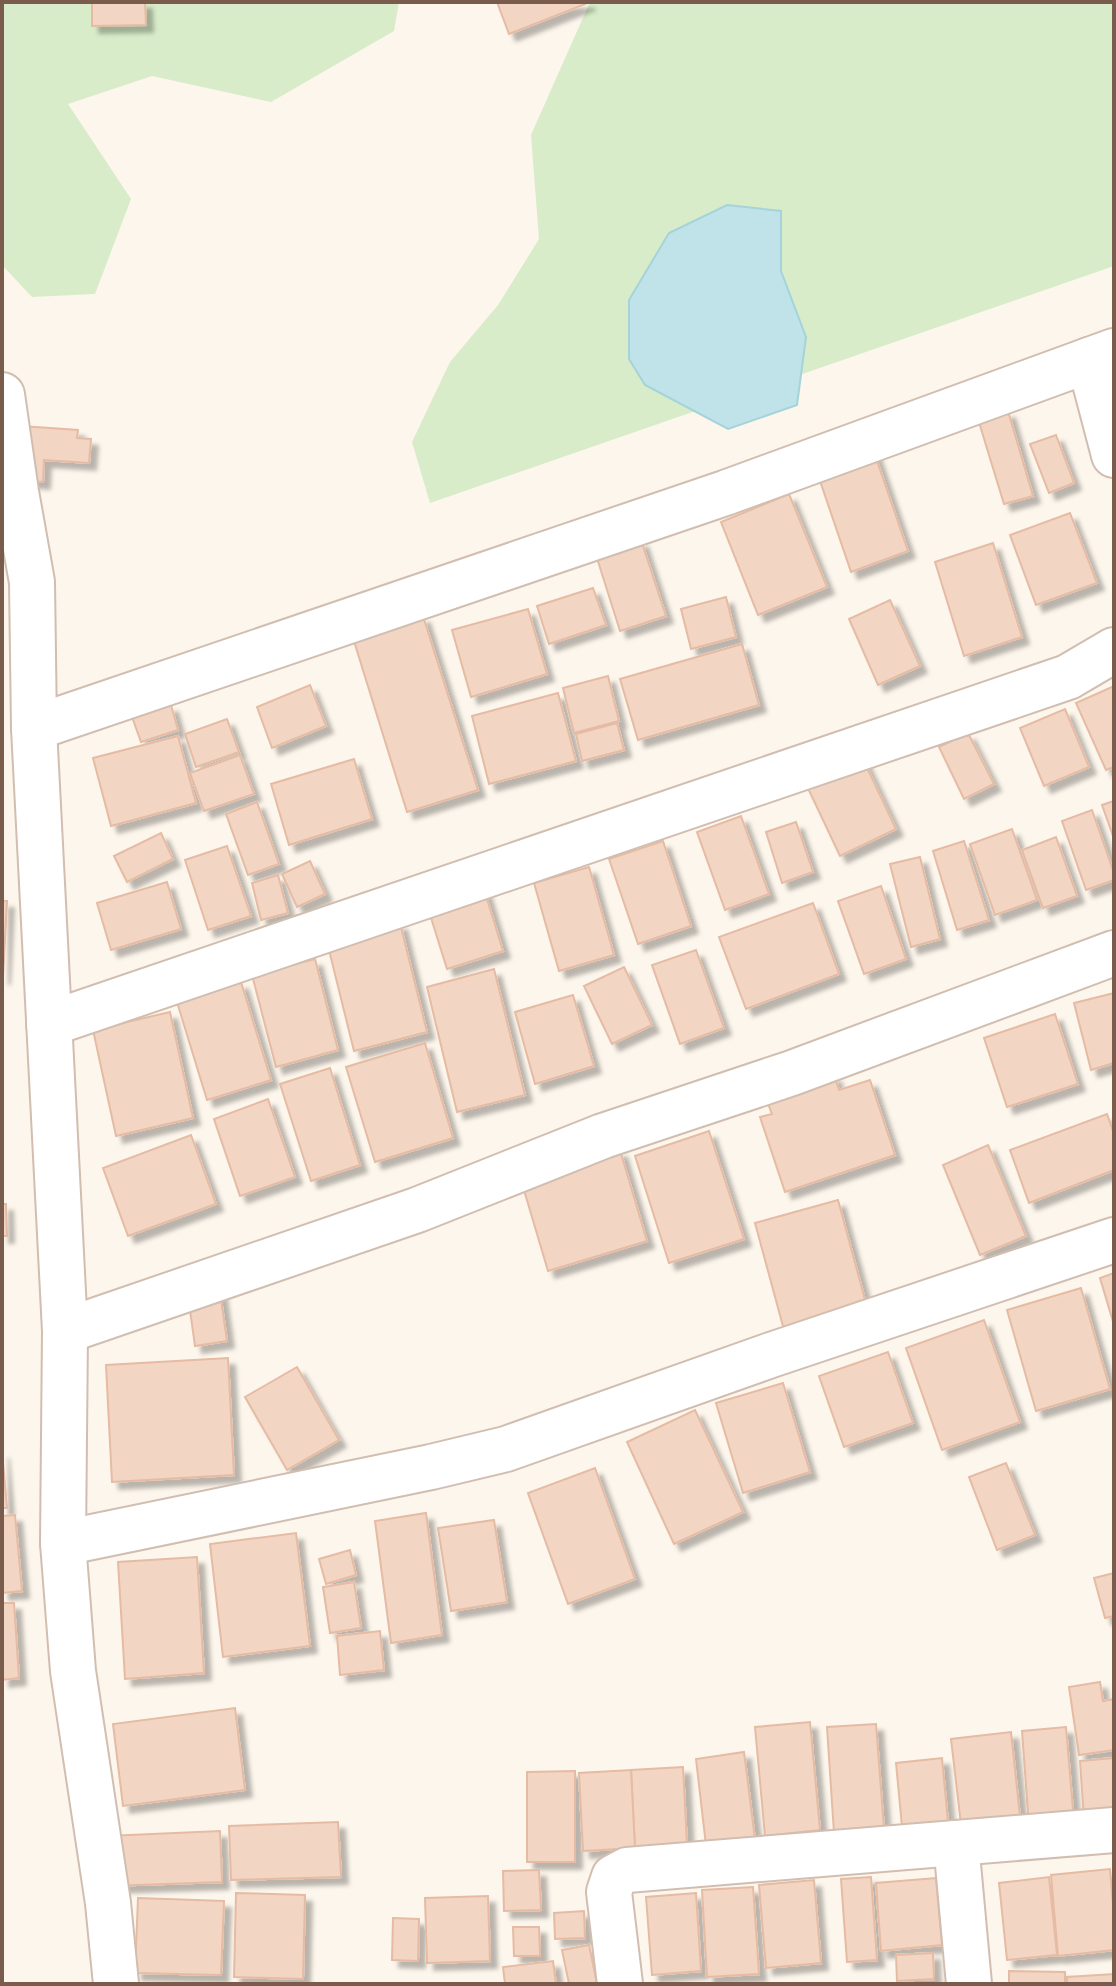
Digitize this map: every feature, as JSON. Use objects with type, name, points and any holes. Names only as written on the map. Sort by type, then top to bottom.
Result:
[{"type":"street","points":[[34,728],[725,493],[1101,355],[1114,455]]},
{"type":"street","points":[[2,395],[9,496],[32,582],[34,728],[65,1331],[63,1543],[73,1671],[108,1903],[116,1984]]},
{"type":"street","points":[[49,1024],[1068,677],[1114,650]]},
{"type":"street","points":[[65,1331],[417,1210],[603,1136],[792,1073],[1114,953]]},
{"type":"street","points":[[63,1543],[506,1449],[771,1355],[1114,1240]]},
{"type":"street","points":[[620,1984],[609,1892],[614,1877],[627,1870],[1114,1830]]},
{"type":"street","points":[[956,1843],[969,1984]]},
{"type":"green space","points":[[2,2],[399,2],[394,31],[271,102],[152,76],[68,104],[131,199],[95,294],[32,297],[2,265]]},
{"type":"green space","points":[[590,2],[1114,2],[1114,266],[430,503],[412,442],[450,362],[498,305],[539,239],[531,135]]},
{"type":"water","points":[[727,205],[781,211],[781,271],[806,337],[797,405],[728,429],[645,385],[629,359],[629,300],[669,233]]},
{"type":"building","points":[[92,2],[145,2],[146,25],[92,26]]},
{"type":"building","points":[[497,2],[587,2],[588,3],[509,34]]},
{"type":"building","points":[[1008,411],[1033,496],[1004,504],[978,419]]},
{"type":"building","points":[[21,426],[78,430],[77,438],[91,439],[89,463],[44,460],[43,482],[18,480]]},
{"type":"building","points":[[1056,435],[1074,483],[1049,493],[1030,444]]},
{"type":"building","points":[[874,452],[908,551],[851,572],[817,472]]},
{"type":"building","points":[[789,494],[827,587],[758,615],[721,522]]},
{"type":"building","points":[[1070,513],[1097,583],[1036,605],[1010,535]]},
{"type":"building","points":[[641,540],[666,616],[620,631],[596,555]]},
{"type":"building","points":[[993,543],[1022,637],[964,656],[935,562]]},
{"type":"building","points":[[593,588],[606,625],[549,644],[537,606]]},
{"type":"building","points":[[726,597],[736,637],[691,649],[681,609]]},
{"type":"building","points":[[890,600],[920,666],[878,685],[849,619]]},
{"type":"building","points":[[528,609],[547,674],[471,697],[452,630]]},
{"type":"building","points":[[423,616],[478,790],[407,812],[353,638]]},
{"type":"building","points":[[742,644],[759,705],[638,740],[620,679]]},
{"type":"building","points":[[608,676],[619,721],[574,733],[563,688]]},
{"type":"building","points":[[310,685],[326,726],[272,748],[257,707]]},
{"type":"building","points":[[1114,686],[1114,767],[1106,770],[1076,703]]},
{"type":"building","points":[[558,693],[576,761],[489,784],[472,716]]},
{"type":"building","points":[[171,705],[178,730],[141,742],[132,717]]},
{"type":"building","points":[[1065,709],[1089,767],[1044,786],[1020,728]]},
{"type":"building","points":[[227,719],[239,752],[196,767],[185,734]]},
{"type":"building","points":[[617,723],[624,750],[582,761],[576,734]]},
{"type":"building","points":[[968,733],[994,784],[964,799],[939,747]]},
{"type":"building","points":[[178,736],[196,803],[111,826],[93,758]]},
{"type":"building","points":[[240,755],[254,794],[204,811],[190,773]]},
{"type":"building","points":[[861,755],[896,829],[840,856],[805,782]]},
{"type":"building","points":[[354,759],[372,819],[289,845],[271,784]]},
{"type":"building","points":[[1114,801],[1114,839],[1102,805]]},
{"type":"building","points":[[257,802],[279,864],[248,875],[226,814]]},
{"type":"building","points":[[1092,810],[1114,880],[1086,890],[1062,821]]},
{"type":"building","points":[[741,816],[769,894],[725,910],[697,832]]},
{"type":"building","points":[[796,822],[813,872],[782,883],[766,832]]},
{"type":"building","points":[[1012,829],[1037,900],[995,915],[970,844]]},
{"type":"building","points":[[161,833],[173,859],[127,882],[114,856]]},
{"type":"building","points":[[1056,837],[1077,896],[1043,908],[1022,850]]},
{"type":"building","points":[[663,841],[691,926],[638,944],[609,859]]},
{"type":"building","points":[[964,841],[989,920],[957,930],[933,851]]},
{"type":"building","points":[[227,846],[251,916],[208,930],[185,860]]},
{"type":"building","points":[[920,857],[940,939],[911,947],[890,864]]},
{"type":"building","points":[[310,861],[325,894],[297,907],[282,874]]},
{"type":"building","points":[[589,867],[614,955],[559,971],[534,883]]},
{"type":"building","points":[[278,875],[288,913],[261,920],[252,883]]},
{"type":"building","points":[[167,882],[181,929],[111,950],[97,903]]},
{"type":"building","points":[[483,886],[503,951],[447,969],[427,905]]},
{"type":"building","points":[[881,886],[906,959],[864,974],[838,901]]},
{"type":"building","points":[[2,901],[7,901],[3,977],[2,977]]},
{"type":"building","points":[[813,903],[839,974],[746,1009],[719,937]]},
{"type":"building","points":[[400,923],[427,1032],[354,1051],[327,942]]},
{"type":"building","points":[[696,950],[724,1028],[680,1044],[652,965]]},
{"type":"building","points":[[315,959],[338,1050],[276,1067],[252,975]]},
{"type":"building","points":[[624,967],[652,1025],[612,1044],[584,986]]},
{"type":"building","points":[[494,969],[525,1095],[457,1112],[427,987]]},
{"type":"building","points":[[241,982],[271,1080],[207,1100],[177,1002]]},
{"type":"building","points":[[1114,993],[1114,1063],[1091,1070],[1074,1003]]},
{"type":"building","points":[[573,995],[594,1066],[535,1084],[515,1012]]},
{"type":"building","points":[[170,1012],[193,1118],[116,1136],[93,1030]]},
{"type":"building","points":[[1055,1014],[1078,1084],[1007,1107],[984,1038]]},
{"type":"building","points":[[425,1043],[453,1138],[375,1162],[346,1067]]},
{"type":"building","points":[[330,1068],[360,1165],[311,1181],[280,1084]]},
{"type":"building","points":[[834,1075],[839,1090],[870,1080],[895,1155],[785,1192],[760,1117],[772,1114],[766,1098]]},
{"type":"building","points":[[268,1099],[295,1177],[240,1196],[214,1119]]},
{"type":"building","points":[[1107,1114],[1114,1134],[1114,1170],[1029,1203],[1010,1150]]},
{"type":"building","points":[[709,1131],[744,1239],[669,1263],[635,1156]]},
{"type":"building","points":[[191,1135],[216,1204],[128,1236],[103,1168]]},
{"type":"building","points":[[988,1145],[1026,1236],[980,1255],[943,1165]]},
{"type":"building","points":[[620,1150],[647,1241],[548,1271],[521,1180]]},
{"type":"building","points":[[838,1200],[867,1307],[784,1330],[755,1223]]},
{"type":"building","points":[[2,1204],[6,1204],[7,1236],[2,1236]]},
{"type":"building","points":[[1114,1273],[1114,1325],[1100,1278]]},
{"type":"building","points":[[1081,1288],[1110,1389],[1036,1411],[1007,1310]]},
{"type":"building","points":[[220,1292],[227,1341],[195,1346],[188,1296]]},
{"type":"building","points":[[984,1320],[1020,1422],[942,1450],[906,1348]]},
{"type":"building","points":[[888,1352],[913,1423],[844,1447],[819,1376]]},
{"type":"building","points":[[228,1358],[234,1475],[112,1482],[106,1365]]},
{"type":"building","points":[[297,1367],[339,1440],[287,1470],[245,1397]]},
{"type":"building","points":[[783,1383],[810,1472],[743,1493],[716,1403]]},
{"type":"building","points":[[695,1410],[743,1512],[674,1544],[627,1442]]},
{"type":"building","points":[[2,1451],[7,1508],[2,1508]]},
{"type":"building","points":[[1006,1463],[1035,1535],[997,1550],[969,1477]]},
{"type":"building","points":[[595,1468],[635,1579],[568,1604],[528,1493]]},
{"type":"building","points":[[426,1513],[442,1635],[391,1643],[375,1521]]},
{"type":"building","points":[[15,1515],[22,1591],[2,1593],[2,1516]]},
{"type":"building","points":[[494,1520],[507,1602],[451,1611],[438,1528]]},
{"type":"building","points":[[296,1533],[310,1646],[223,1657],[210,1544]]},
{"type":"building","points":[[350,1550],[356,1575],[326,1584],[319,1559]]},
{"type":"building","points":[[197,1557],[204,1673],[125,1679],[118,1562]]},
{"type":"building","points":[[1114,1573],[1114,1616],[1105,1618],[1094,1578]]},
{"type":"building","points":[[354,1582],[361,1628],[330,1633],[323,1587]]},
{"type":"building","points":[[2,1603],[14,1603],[19,1678],[2,1680]]},
{"type":"building","points":[[380,1631],[384,1670],[340,1675],[337,1636]]},
{"type":"building","points":[[1100,1682],[1103,1701],[1114,1699],[1114,1750],[1079,1755],[1069,1687]]},
{"type":"building","points":[[235,1708],[245,1790],[123,1806],[113,1724]]},
{"type":"building","points":[[810,1722],[820,1830],[765,1836],[755,1727]]},
{"type":"building","points":[[876,1724],[884,1829],[834,1833],[827,1727]]},
{"type":"building","points":[[1066,1727],[1074,1822],[1029,1826],[1022,1731]]},
{"type":"building","points":[[1011,1732],[1021,1826],[962,1833],[951,1739]]},
{"type":"building","points":[[744,1752],[756,1847],[707,1854],[696,1759]]},
{"type":"building","points":[[942,1758],[949,1833],[903,1837],[896,1763]]},
{"type":"building","points":[[1114,1758],[1114,1818],[1084,1820],[1080,1761]]},
{"type":"building","points":[[683,1767],[687,1845],[635,1848],[631,1770]]},
{"type":"building","points":[[631,1770],[635,1848],[583,1851],[579,1773]]},
{"type":"building","points":[[575,1771],[575,1862],[527,1862],[527,1772]]},
{"type":"building","points":[[338,1822],[341,1877],[231,1880],[229,1826]]},
{"type":"building","points":[[220,1831],[222,1882],[109,1886],[107,1836]]},
{"type":"building","points":[[1110,1869],[1114,1950],[1058,1956],[1051,1875]]},
{"type":"building","points":[[539,1870],[541,1910],[504,1911],[503,1871]]},
{"type":"building","points":[[871,1877],[877,1960],[847,1962],[841,1879]]},
{"type":"building","points":[[1049,1877],[1057,1955],[1007,1960],[999,1883]]},
{"type":"building","points":[[936,1878],[942,1945],[881,1951],[876,1883]]},
{"type":"building","points":[[814,1880],[821,1963],[766,1968],[759,1885]]},
{"type":"building","points":[[753,1887],[759,1974],[707,1977],[702,1890]]},
{"type":"building","points":[[236,1893],[305,1895],[303,1979],[234,1977]]},
{"type":"building","points":[[696,1893],[701,1971],[652,1975],[646,1897]]},
{"type":"building","points":[[488,1896],[490,1961],[427,1963],[425,1898]]},
{"type":"building","points":[[138,1898],[224,1901],[221,1975],[135,1973]]},
{"type":"building","points":[[584,1911],[585,1938],[555,1939],[554,1913]]},
{"type":"building","points":[[393,1918],[419,1919],[418,1961],[392,1960]]},
{"type":"building","points":[[513,1927],[539,1927],[540,1956],[514,1956]]},
{"type":"building","points":[[589,1945],[597,1984],[569,1984],[562,1950]]},
{"type":"building","points":[[933,1953],[934,1979],[897,1981],[896,1955]]},
{"type":"building","points":[[553,1961],[556,1984],[505,1984],[503,1967]]},
{"type":"building","points":[[1009,1971],[1065,1972],[1065,1984],[1009,1984]]},
{"type":"building","points":[[1114,1974],[1114,1984],[1067,1984],[1067,1977]]}]
